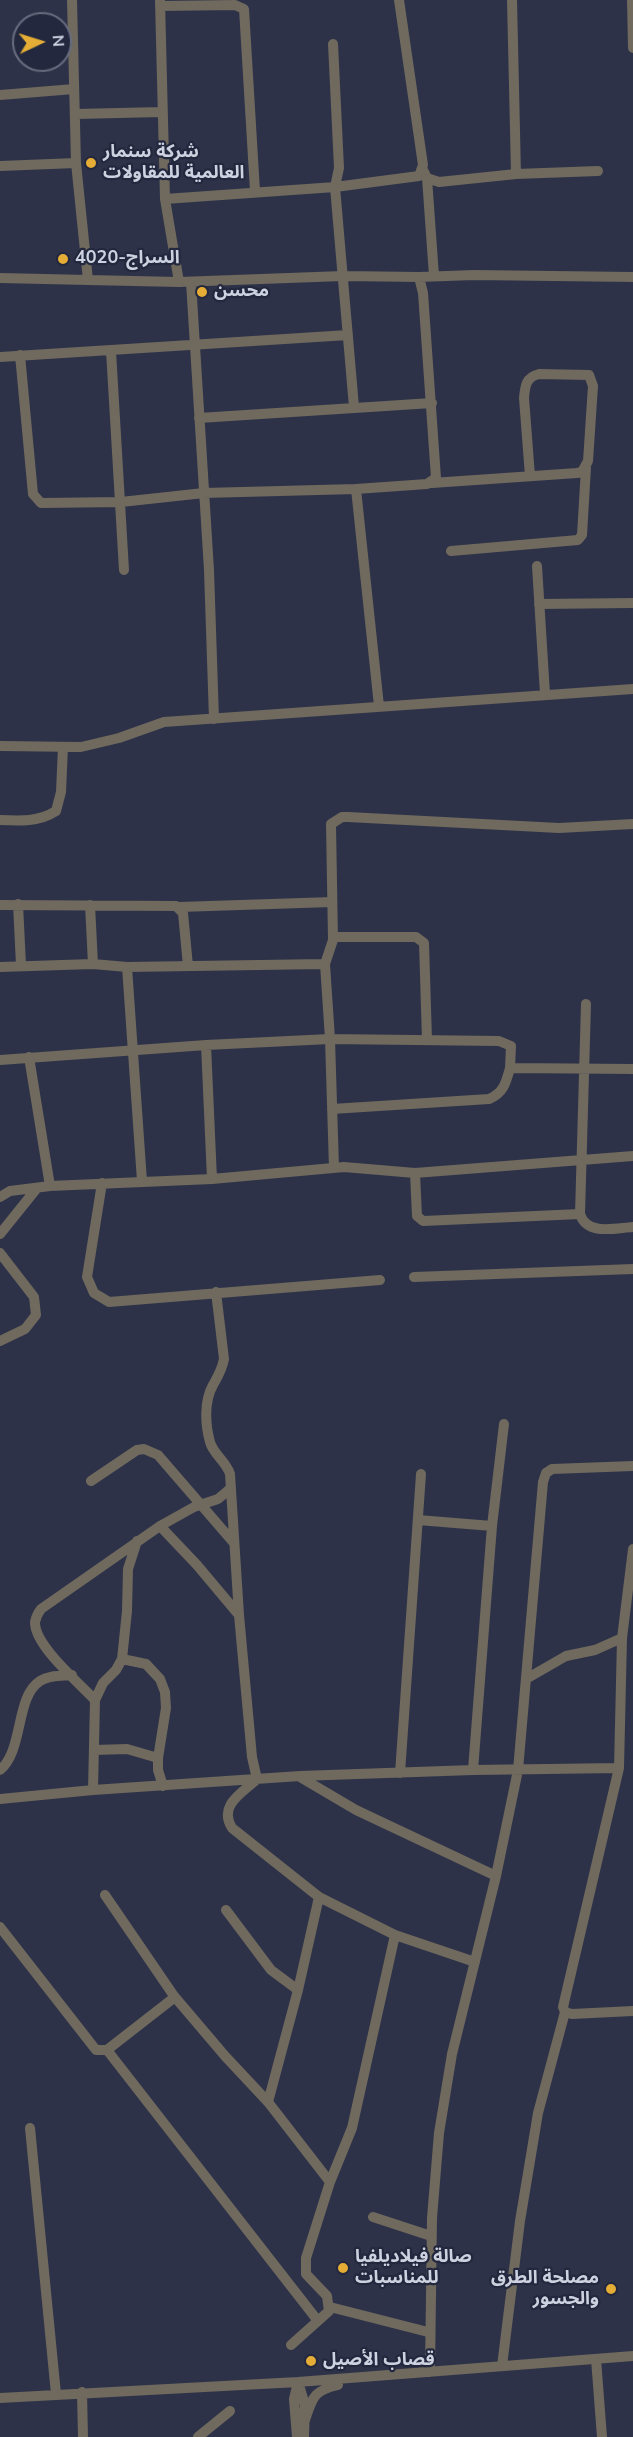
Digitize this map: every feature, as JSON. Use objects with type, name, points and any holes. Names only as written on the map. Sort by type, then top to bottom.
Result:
[{"type":"street","points":[[72,0],[76,163],[88,280]]},
{"type":"street","points":[[399,0],[425,174],[434,276]]},
{"type":"street","points":[[512,0],[516,174]]},
{"type":"street","points":[[632,0],[633,48]]},
{"type":"street","points":[[179,282],[165,199],[160,3],[235,5],[244,9],[255,191]]},
{"type":"street","points":[[333,44],[339,168],[335,187],[354,407]]},
{"type":"street","points":[[0,95],[74,89]]},
{"type":"street","points":[[76,114],[162,112]]},
{"type":"street","points":[[0,166],[76,163]]},
{"type":"street","points":[[425,174],[438,182],[516,174],[598,171]]},
{"type":"street","points":[[165,199],[335,187],[425,174]]},
{"type":"street","points":[[0,278],[191,282],[343,276],[633,277]]},
{"type":"street","points":[[419,277],[423,292],[437,474],[432,483]]},
{"type":"street","points":[[191,282],[204,493],[214,719]]},
{"type":"street","points":[[0,357],[348,335]]},
{"type":"street","points":[[111,351],[124,570]]},
{"type":"street","points":[[20,355],[33,494],[36,499],[47,504],[121,502],[204,493],[356,489],[577,473],[586,468]]},
{"type":"street","points":[[451,551],[578,540],[582,535],[592,380],[589,375],[584,373],[533,375],[525,387],[530,476]]},
{"type":"street","points":[[199,418],[432,404]]},
{"type":"street","points":[[356,489],[379,706]]},
{"type":"street","points":[[537,566],[545,694]]},
{"type":"street","points":[[539,604],[633,603]]},
{"type":"street","points":[[0,746],[63,747],[101,743],[164,722],[633,689]]},
{"type":"street","points":[[0,820],[37,819],[56,811],[61,792],[63,747]]},
{"type":"street","points":[[334,1168],[325,964],[333,937],[329,831],[331,824],[342,817],[559,828],[633,824]]},
{"type":"street","points":[[0,905],[179,907],[332,902]]},
{"type":"street","points":[[18,904],[21,965]]},
{"type":"street","points":[[90,905],[93,964]]},
{"type":"street","points":[[179,907],[183,913],[188,966]]},
{"type":"street","points":[[333,937],[416,937],[424,943],[427,1040]]},
{"type":"street","points":[[0,967],[93,964],[127,967],[325,964]]},
{"type":"street","points":[[127,967],[142,1181]]},
{"type":"street","points":[[586,1004],[580,1214],[584,1222],[596,1229],[633,1227]]},
{"type":"street","points":[[0,1060],[206,1045],[330,1039],[506,1043],[511,1046],[510,1068],[503,1089],[497,1096],[489,1099],[332,1108]]},
{"type":"street","points":[[206,1045],[212,1179]]},
{"type":"street","points":[[29,1057],[50,1186]]},
{"type":"street","points":[[510,1068],[633,1069]]},
{"type":"street","points":[[0,1197],[10,1191],[50,1186],[212,1179],[357,1167],[415,1173],[633,1156]]},
{"type":"street","points":[[415,1173],[416,1213],[418,1219],[423,1221],[580,1214]]},
{"type":"street","points":[[102,1183],[87,1277],[94,1293],[109,1302],[380,1280]]},
{"type":"street","points":[[0,1234],[37,1188]]},
{"type":"street","points":[[0,1253],[34,1297],[36,1315],[25,1329],[0,1341]]},
{"type":"street","points":[[414,1277],[633,1269]]},
{"type":"street","points":[[216,1292],[224,1359],[222,1369],[208,1397],[206,1411],[210,1443],[228,1468],[231,1488],[239,1615],[252,1757],[257,1779]]},
{"type":"street","points":[[473,1770],[492,1526],[504,1424]]},
{"type":"street","points":[[91,1481],[137,1450],[144,1449],[158,1455],[234,1543]]},
{"type":"street","points":[[430,2372],[431,2236],[439,2133],[448,2076],[496,1876],[518,1770],[543,1482],[546,1473],[552,1469],[633,1466]]},
{"type":"street","points":[[400,1773],[421,1474]]},
{"type":"street","points":[[94,1700],[46,1647],[38,1634],[35,1623],[40,1609],[160,1526],[194,1507],[218,1499],[231,1488]]},
{"type":"street","points":[[418,1520],[492,1526]]},
{"type":"street","points":[[160,1526],[197,1564],[239,1615]]},
{"type":"street","points":[[93,1790],[94,1700],[103,1683],[116,1670],[122,1659],[128,1569],[138,1540]]},
{"type":"street","points":[[502,2366],[520,2221],[538,2113],[565,2012],[563,2001],[619,1768],[622,1638],[633,1549]]},
{"type":"street","points":[[526,1679],[566,1656],[595,1650],[622,1638]]},
{"type":"street","points":[[122,1659],[146,1664],[160,1679],[165,1692],[166,1708],[158,1758],[158,1770],[163,1786]]},
{"type":"street","points":[[0,1770],[10,1759],[26,1701],[34,1686],[41,1680],[72,1675]]},
{"type":"street","points":[[94,1750],[128,1749],[158,1758]]},
{"type":"street","points":[[0,1799],[93,1790],[300,1776],[619,1768]]},
{"type":"street","points":[[300,1776],[366,1815],[496,1876]]},
{"type":"street","points":[[257,1779],[229,1804],[228,1822],[232,1828],[320,1897],[395,1935],[475,1962]]},
{"type":"street","points":[[105,1895],[176,1997],[225,2056],[268,2102],[330,2182]]},
{"type":"street","points":[[268,2102],[320,1897]]},
{"type":"street","points":[[226,1910],[271,1970],[298,1990]]},
{"type":"street","points":[[0,1927],[93,2048],[107,2050],[176,1997]]},
{"type":"street","points":[[291,2345],[329,2311],[327,2296],[306,2274],[305,2264],[330,2182],[354,2118],[395,1935]]},
{"type":"street","points":[[565,2012],[572,2014],[633,2011]]},
{"type":"street","points":[[107,2050],[318,2321]]},
{"type":"street","points":[[30,2128],[56,2394]]},
{"type":"street","points":[[373,2217],[431,2236]]},
{"type":"street","points":[[330,2307],[429,2332]]},
{"type":"street","points":[[0,2398],[298,2382],[633,2356]]},
{"type":"street","points":[[596,2359],[602,2437]]},
{"type":"street","points":[[304,2420],[313,2398],[319,2391],[362,2377]]},
{"type":"street","points":[[298,2382],[304,2399],[304,2437]]},
{"type":"street","points":[[297,2437],[294,2399],[298,2382]]},
{"type":"street","points":[[82,2392],[84,2437]]},
{"type":"street","points":[[198,2437],[230,2411]]},
{"type":"place","name":"شركة سنمار العالمية للمقاولات","points":[[91,163]]},
{"type":"place","name":"السراج-4020","points":[[63,259]]},
{"type":"place","name":"محسن","points":[[202,292]]},
{"type":"place","name":"صالة فيلاديلفيا للمناسبات","points":[[343,2268]]},
{"type":"place","name":"مصلحة الطرق والجسور","points":[[611,2289]]},
{"type":"place","name":"قصاب الأصيل","points":[[311,2361]]}]
